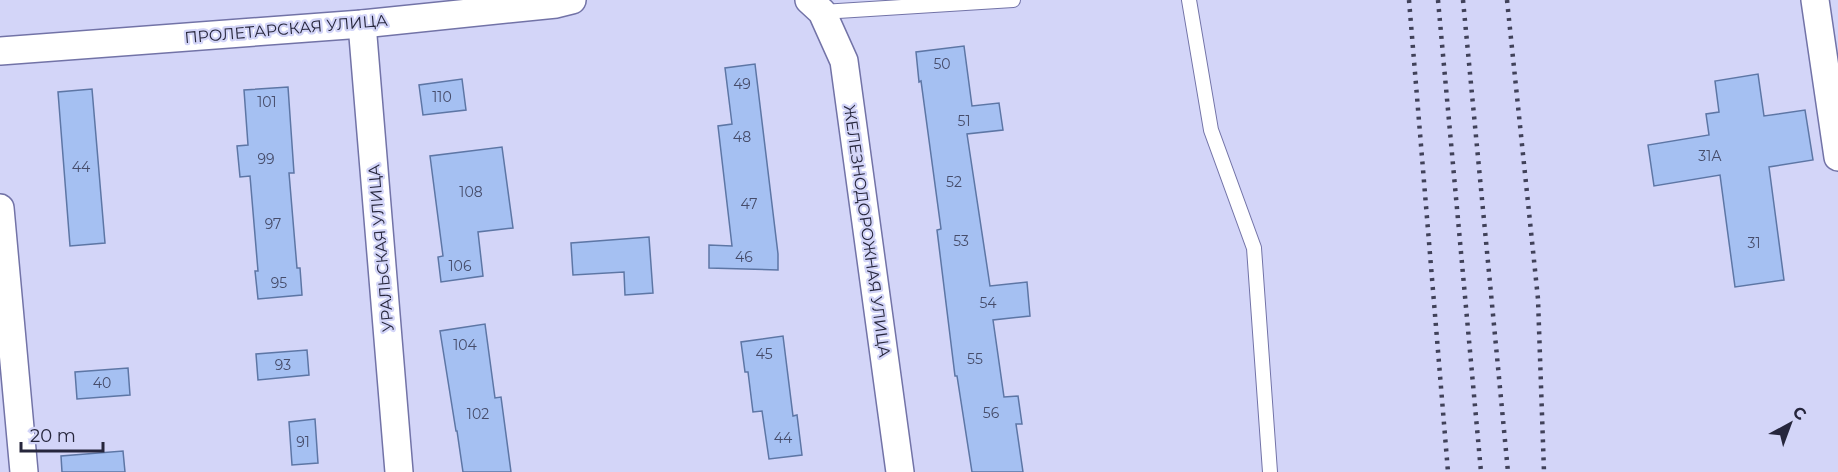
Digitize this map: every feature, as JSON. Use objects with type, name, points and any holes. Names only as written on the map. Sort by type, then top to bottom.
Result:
[{"type":"street","name":"ПРОЛЕТАРСКАЯ УЛИЦА","points":[[0,51],[362,24],[556,4],[572,0]]},
{"type":"street","points":[[1815,0],[1838,157]]},
{"type":"street","name":"ЖЕЛЕЗНОДОРОЖНАЯ УЛИЦА","points":[[816,6],[844,61],[900,472]]},
{"type":"street","name":"УРАЛЬСКАЯ УЛИЦА","points":[[362,24],[399,472]]},
{"type":"street","points":[[0,208],[24,472]]},
{"type":"lane","points":[[816,6],[1013,0]]},
{"type":"lane","points":[[1189,0],[1211,130],[1254,248],[1270,472]]},
{"type":"building","points":[[964,46],[972,106],[999,103],[1003,130],[967,134],[990,286],[1027,282],[1030,316],[993,320],[1004,397],[1018,396],[1022,424],[1016,424],[1023,472],[972,472],[957,376],[955,376],[937,230],[941,229],[916,52]]},
{"type":"building","points":[[755,64],[778,270],[709,268],[709,245],[732,246],[718,126],[732,124],[725,68]]},
{"type":"building","points":[[1758,74],[1764,116],[1805,110],[1813,160],[1769,167],[1784,280],[1735,287],[1720,175],[1654,186],[1648,145],[1709,135],[1706,114],[1719,112],[1715,81]]},
{"type":"building","points":[[462,79],[466,110],[423,115],[419,85]]},
{"type":"building","points":[[288,87],[294,173],[289,173],[297,268],[300,268],[302,295],[258,299],[255,271],[258,271],[250,176],[240,177],[237,146],[248,145],[244,90]]},
{"type":"building","points":[[92,89],[105,243],[70,246],[58,92]]},
{"type":"building","points":[[502,147],[513,228],[478,232],[483,276],[441,282],[438,257],[443,256],[430,156]]},
{"type":"building","points":[[649,237],[653,293],[625,295],[624,272],[573,275],[571,243]]},
{"type":"building","points":[[485,324],[495,398],[501,397],[511,472],[463,472],[440,331]]},
{"type":"building","points":[[783,336],[793,416],[797,415],[802,455],[769,459],[762,411],[753,412],[748,372],[745,372],[741,342]]},
{"type":"building","points":[[307,350],[309,375],[258,380],[256,354]]},
{"type":"building","points":[[128,368],[130,395],[77,399],[75,372]]},
{"type":"building","points":[[315,419],[318,463],[292,465],[289,422]]},
{"type":"building","points":[[123,451],[125,472],[62,472],[61,456]]},
{"type":"railway","points":[[1409,0],[1448,472]]},
{"type":"railway","points":[[1438,0],[1481,472]]},
{"type":"railway","points":[[1463,0],[1508,472]]},
{"type":"railway","points":[[1507,0],[1538,299],[1544,472]]}]
